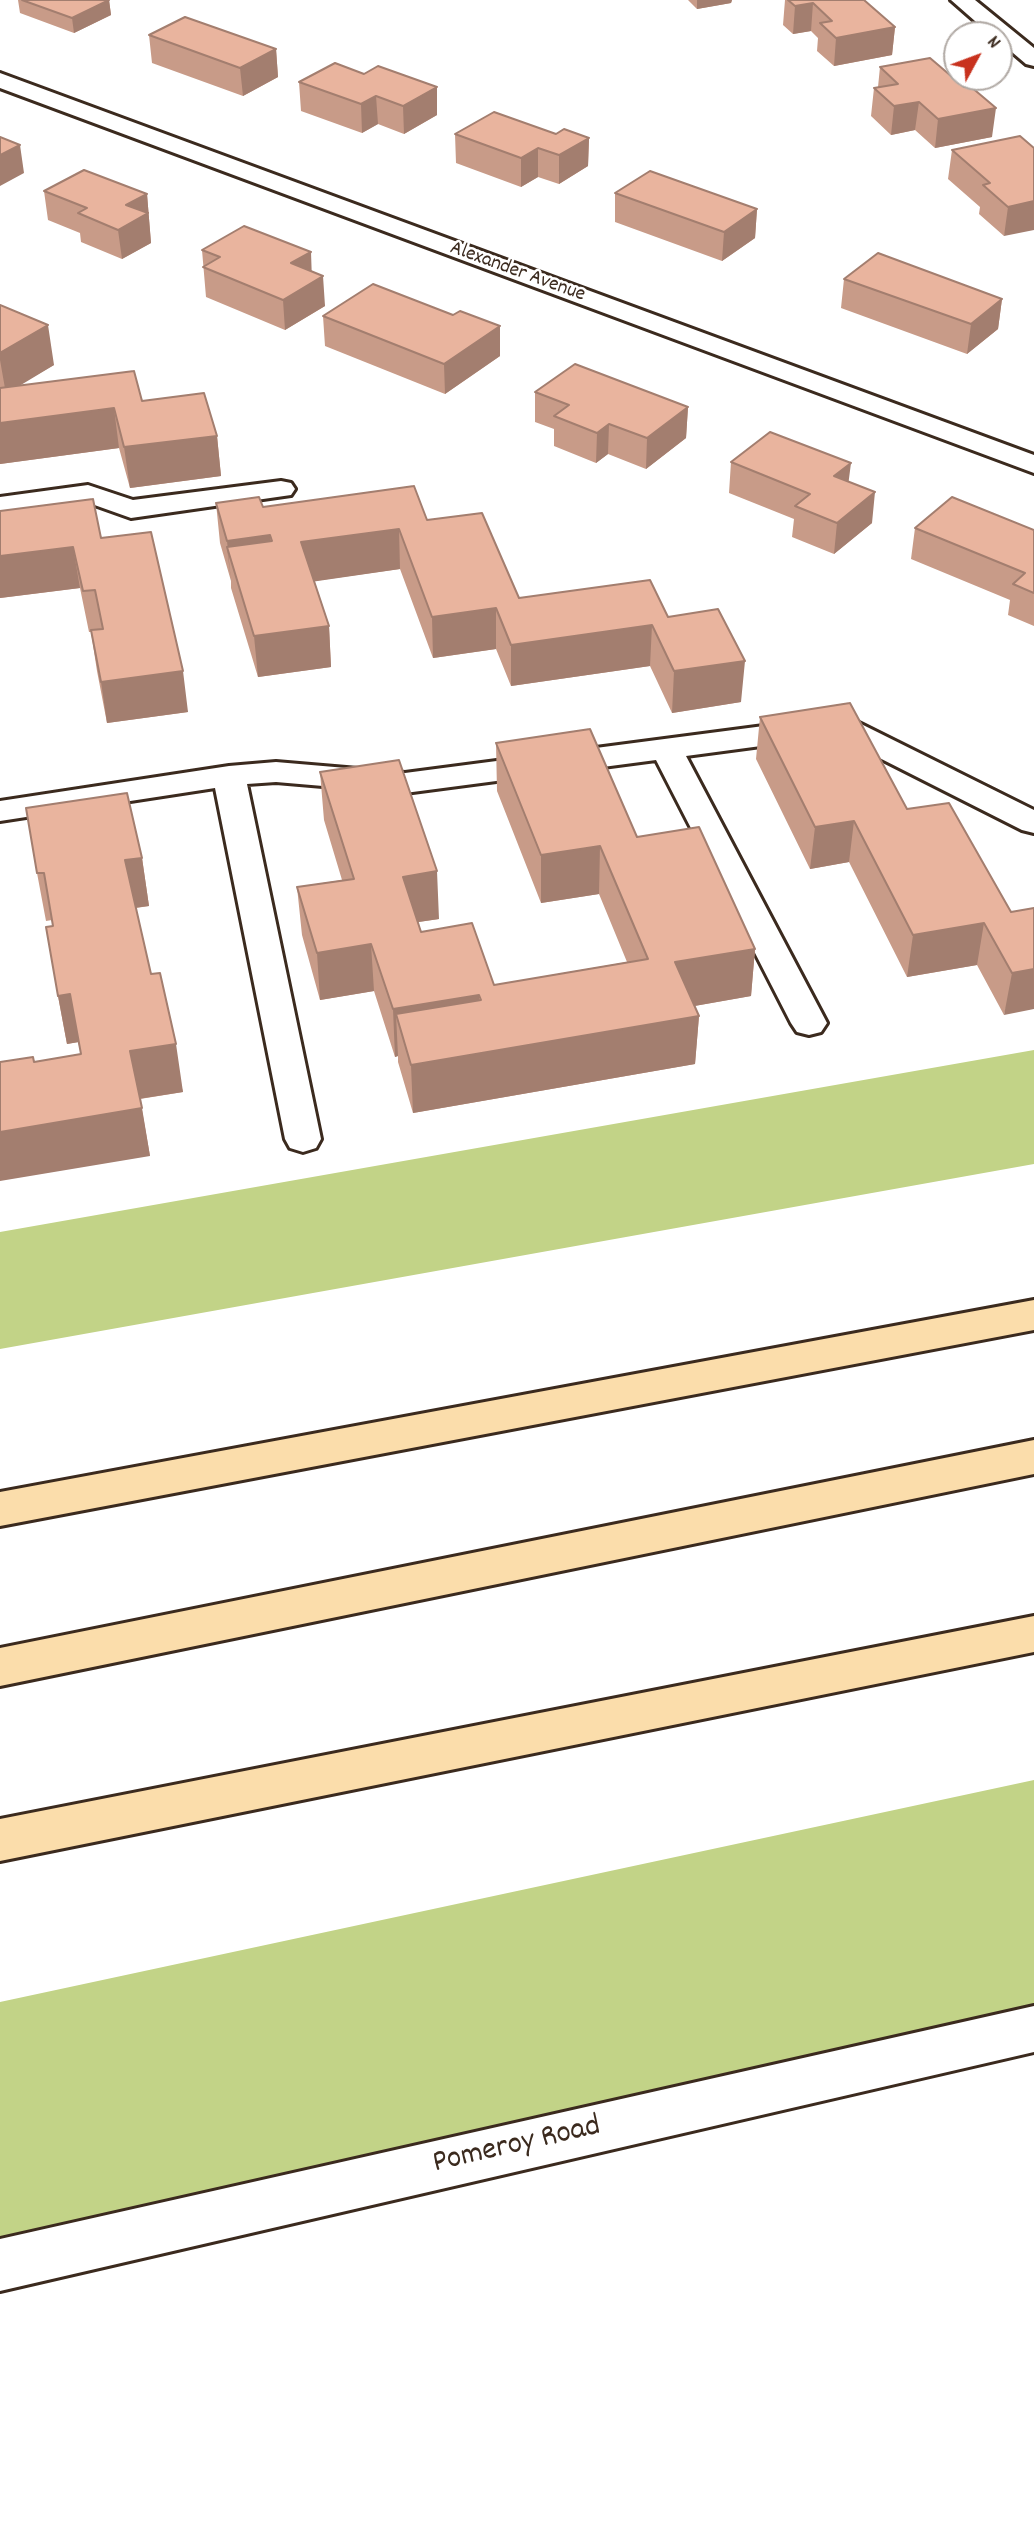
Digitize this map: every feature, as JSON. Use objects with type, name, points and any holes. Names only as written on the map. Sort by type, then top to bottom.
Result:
[{"type":"highway","points":[[0,1509],[1034,1315]]},
{"type":"highway","points":[[0,1667],[1034,1457]]},
{"type":"highway","points":[[0,1840],[1034,1634]]},
{"type":"street","points":[[962,0],[1034,59]]},
{"type":"street","name":"Alexander Avenue","points":[[0,80],[1034,465]]},
{"type":"street","points":[[0,505],[88,493],[131,509],[281,489]]},
{"type":"street","points":[[0,811],[229,776],[276,772],[405,783],[840,726],[1034,823]]},
{"type":"street","points":[[666,748],[809,1023]]},
{"type":"street","points":[[229,776],[303,1139]]},
{"type":"street","name":"Pomeroy Road","points":[[0,2265],[1034,2029]]},
{"type":"green space","points":[[1034,1050],[1034,1164],[0,1349],[0,1232]]},
{"type":"green space","points":[[1034,1780],[1034,2040],[0,2278],[0,2002]]},
{"type":"building","points":[[22,0],[109,0],[72,18]]},
{"type":"building","points":[[788,0],[864,0],[895,27],[836,38],[820,23],[832,21],[813,3],[795,6]]},
{"type":"building","points":[[185,17],[276,49],[240,68],[149,35]]},
{"type":"building","points":[[930,58],[943,69],[943,91],[976,91],[996,108],[938,119],[919,102],[894,106],[874,88],[898,84],[880,67]]},
{"type":"building","points":[[335,63],[364,74],[378,66],[437,87],[403,106],[376,96],[361,104],[299,82]]},
{"type":"building","points":[[494,112],[556,134],[564,129],[589,138],[559,155],[538,148],[521,158],[455,134]]},
{"type":"building","points":[[1020,136],[1034,148],[1034,201],[1008,207],[983,185],[990,183],[952,150]]},
{"type":"building","points":[[0,137],[20,145],[0,155]]},
{"type":"building","points":[[84,170],[147,194],[126,205],[148,213],[118,230],[78,213],[87,208],[44,191]]},
{"type":"building","points":[[650,171],[757,209],[724,232],[615,193]]},
{"type":"building","points":[[244,226],[311,252],[291,263],[323,276],[283,300],[203,267],[220,257],[202,250]]},
{"type":"building","points":[[878,253],[1002,299],[971,324],[844,279]]},
{"type":"building","points":[[373,284],[453,315],[460,311],[500,326],[444,364],[323,316]]},
{"type":"building","points":[[0,305],[48,325],[0,353]]},
{"type":"building","points":[[575,364],[688,407],[647,438],[609,424],[597,433],[554,416],[569,405],[535,392]]},
{"type":"building","points":[[134,371],[142,401],[204,393],[217,436],[124,447],[114,408],[0,423],[0,388]]},
{"type":"building","points":[[770,432],[851,463],[834,476],[875,492],[837,523],[795,506],[810,494],[731,462]]},
{"type":"building","points":[[414,486],[427,520],[482,513],[519,598],[650,580],[668,617],[718,609],[745,661],[674,671],[652,625],[511,645],[496,608],[432,617],[399,529],[301,542],[329,626],[254,636],[227,547],[272,541],[270,535],[227,541],[216,503],[259,497],[263,507]]},
{"type":"building","points":[[952,497],[1034,530],[1034,593],[1013,584],[1025,573],[915,528]]},
{"type":"building","points":[[93,499],[101,538],[151,532],[183,671],[101,682],[91,630],[103,629],[95,590],[83,591],[73,547],[0,556],[0,511]]},
{"type":"building","points":[[850,703],[907,809],[949,803],[1011,912],[1034,908],[1034,969],[1012,973],[984,923],[913,935],[854,821],[815,827],[760,717]]},
{"type":"building","points":[[590,729],[637,837],[699,827],[755,949],[675,962],[699,1016],[411,1065],[396,1014],[481,1000],[479,995],[393,1009],[371,944],[317,953],[297,887],[354,879],[320,772],[399,760],[437,871],[403,877],[421,932],[472,923],[494,985],[648,959],[600,846],[541,855],[496,743]]},
{"type":"building","points":[[127,793],[142,858],[125,860],[151,974],[160,973],[176,1044],[130,1051],[142,1108],[0,1132],[0,1062],[33,1057],[34,1062],[81,1054],[70,994],[58,996],[46,927],[53,926],[44,873],[37,873],[26,808]]}]
